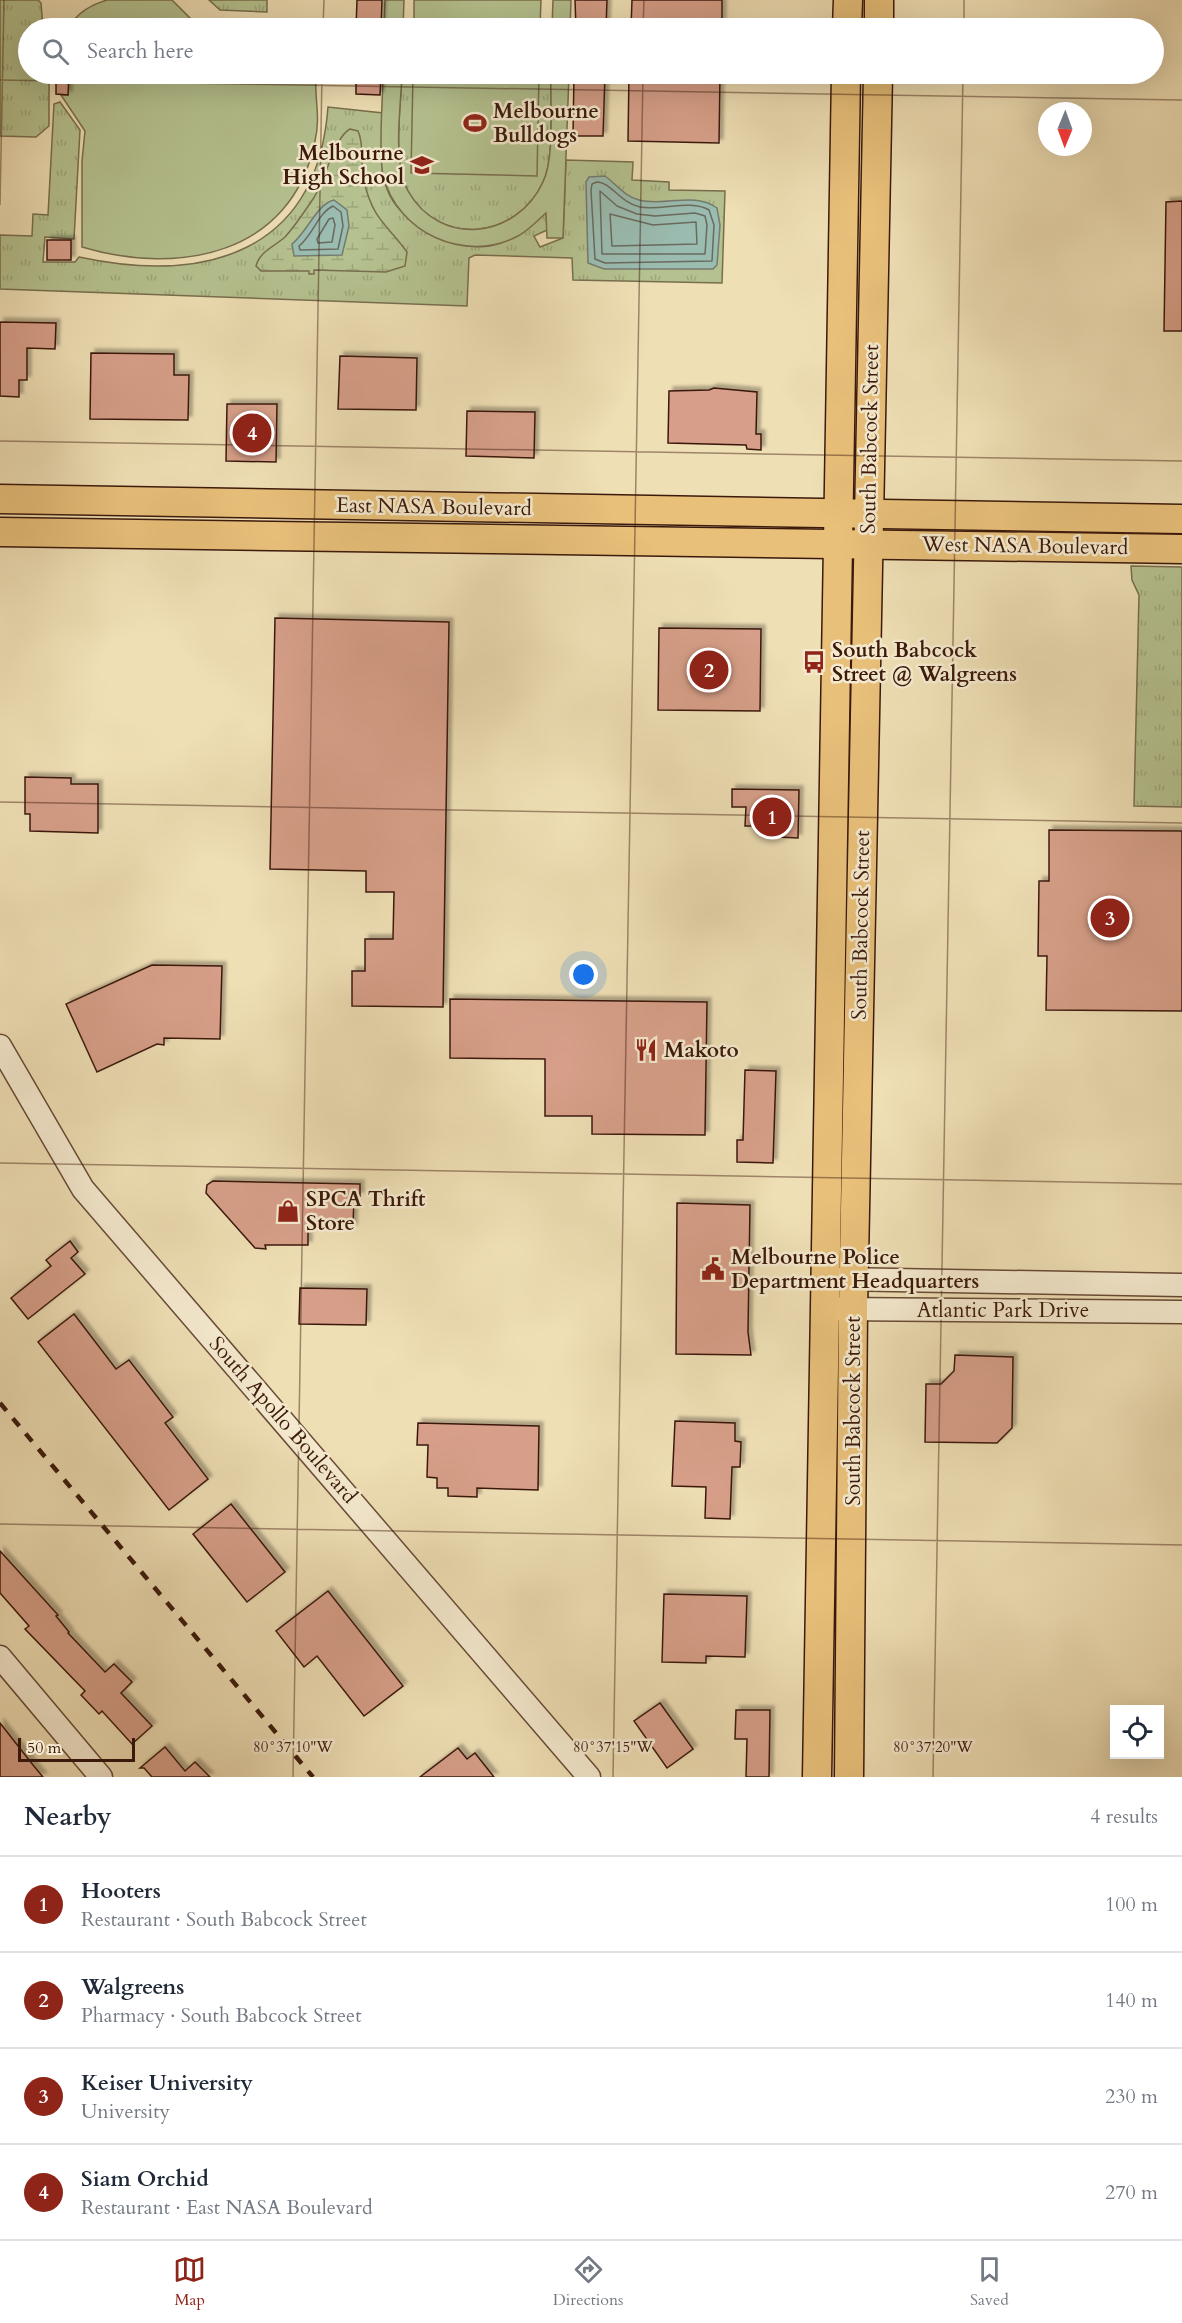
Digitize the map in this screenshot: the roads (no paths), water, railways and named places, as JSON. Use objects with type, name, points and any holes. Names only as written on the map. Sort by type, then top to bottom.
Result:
[{"type":"main road","points":[[847,18],[848,0]]},
{"type":"main road","points":[[879,0],[879,18]]},
{"type":"main road","name":"South Babcock Street","points":[[817,1777],[846,84]]},
{"type":"main road","name":"South Babcock Street","points":[[849,1777],[853,1309],[878,84]]},
{"type":"main road","name":"East NASA Boulevard","points":[[0,499],[869,514]]},
{"type":"main road","name":"West NASA Boulevard","points":[[869,514],[1182,519]]},
{"type":"main road","name":"East NASA Boulevard","points":[[0,532],[837,543]]},
{"type":"main road","points":[[837,543],[868,543]]},
{"type":"main road","name":"West NASA Boulevard","points":[[868,543],[1182,549]]},
{"type":"street","name":"South Apollo Boulevard","points":[[0,1046],[83,1189],[590,1777]]},
{"type":"street","name":"Atlantic Park Drive","points":[[825,1278],[1182,1285]]},
{"type":"street","name":"Atlantic Park Drive","points":[[825,1309],[1182,1312]]},
{"type":"street","points":[[0,1657],[100,1777]]},
{"type":"water","points":[[605,176],[625,193],[639,200],[649,202],[699,201],[717,208],[720,225],[717,265],[713,269],[604,269],[588,263],[586,182],[589,177]]},
{"type":"water","points":[[334,200],[347,210],[349,226],[342,255],[294,256],[292,244],[322,207]]},
{"type":"railway","points":[[0,1403],[313,1777]]},
{"type":"place","name":"Melbourne Bulldogs","points":[[475,123]]},
{"type":"place","name":"Melbourne High School","points":[[422,165]]},
{"type":"place","name":"Siam Orchid","points":[[252,433]]},
{"type":"place","name":"South Babcock Street @ Walgreens","points":[[814,662]]},
{"type":"place","name":"Walgreens","points":[[709,670]]},
{"type":"place","name":"Hooters","points":[[772,817]]},
{"type":"place","name":"Keiser University","points":[[1110,918]]},
{"type":"place","name":"Makoto","points":[[646,1050]]},
{"type":"place","name":"SPCA Thrift Store","points":[[288,1211]]},
{"type":"place","name":"Melbourne Police Department Headquarters","points":[[713,1269]]}]
